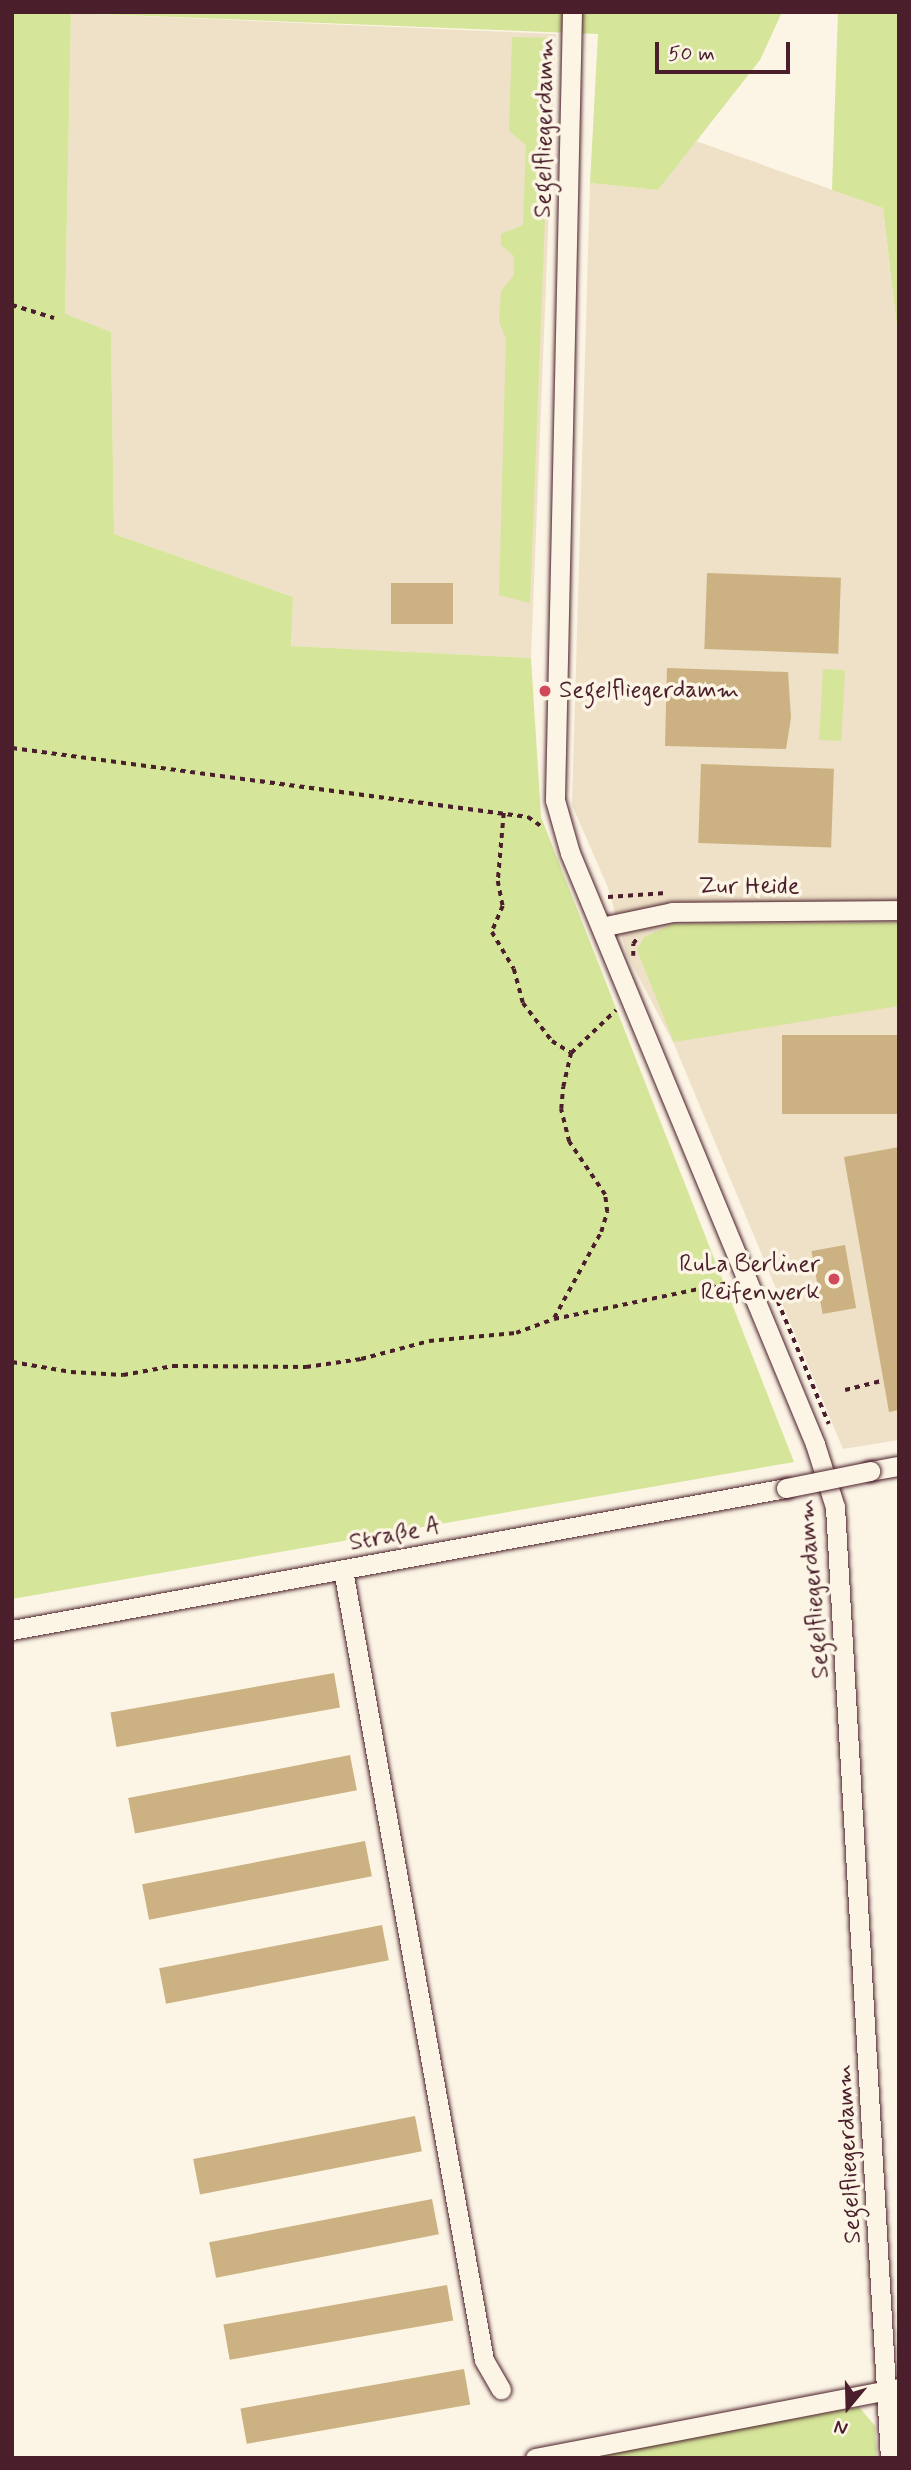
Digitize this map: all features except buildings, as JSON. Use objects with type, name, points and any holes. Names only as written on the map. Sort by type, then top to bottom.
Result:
[{"type":"street","name":"Segelfliegerdamm","points":[[572,12],[553,768],[555,800],[570,853],[815,1444],[835,1507],[893,2389],[890,2458]]},
{"type":"street","name":"Zur Heide","points":[[601,927],[646,905],[899,910]]},
{"type":"street","name":"Straße A","points":[[12,1630],[899,1466]]},
{"type":"street","points":[[343,1570],[484,2360],[501,2390]]},
{"type":"street","points":[[535,2458],[893,2389]]},
{"type":"path","points":[[12,305],[54,318]]},
{"type":"path","points":[[12,748],[504,813],[537,820],[555,843],[570,853]]},
{"type":"path","points":[[504,813],[498,881],[503,906],[492,932],[514,969],[523,1003],[552,1041],[570,1053]]},
{"type":"path","points":[[602,884],[607,896],[614,900],[646,905],[678,893]]},
{"type":"path","points":[[638,967],[633,944],[652,929],[646,905]]},
{"type":"path","points":[[554,1319],[601,1233],[607,1212],[605,1195],[566,1131],[561,1109],[570,1053],[629,995]]},
{"type":"path","points":[[796,1267],[809,1263]]},
{"type":"path","points":[[12,1362],[71,1373],[122,1375],[173,1366],[306,1367],[362,1359],[429,1341],[480,1340],[516,1333],[554,1319],[747,1278]]},
{"type":"path","points":[[772,1287],[829,1424]]},
{"type":"path","points":[[845,1390],[880,1381]]},
{"type":"shaded area","points":[[71,13],[556,34],[531,658],[291,646],[293,597],[114,534],[111,332],[65,315]]},
{"type":"shaded area","points":[[696,141],[883,208],[899,344],[899,1440],[843,1449],[674,1044],[627,955],[608,888],[572,805],[590,183],[658,190]]},
{"type":"green space","points":[[12,12],[782,12],[760,60],[658,190],[590,183],[598,34],[71,13],[65,314],[111,332],[114,534],[293,597],[291,646],[531,658],[541,817],[794,1462],[12,1599]]},
{"type":"green space","points":[[838,12],[899,12],[899,344],[883,208],[832,190]]},
{"type":"green space","points":[[512,37],[552,38],[530,603],[499,595],[506,339],[499,322],[501,291],[514,275],[514,256],[501,245],[501,234],[523,225],[526,145],[509,131]]},
{"type":"green space","points":[[823,669],[845,670],[841,741],[819,740]]},
{"type":"green space","points":[[899,923],[899,1006],[674,1042],[637,950],[644,937],[674,924]]},
{"type":"green space","points":[[859,2407],[875,2426],[877,2458],[573,2458]]},
{"type":"place","name":"Segelfliegerdamm","points":[[545,691]]},
{"type":"place","name":"RuLa Berliner Reifenwerk","points":[[834,1279]]}]
